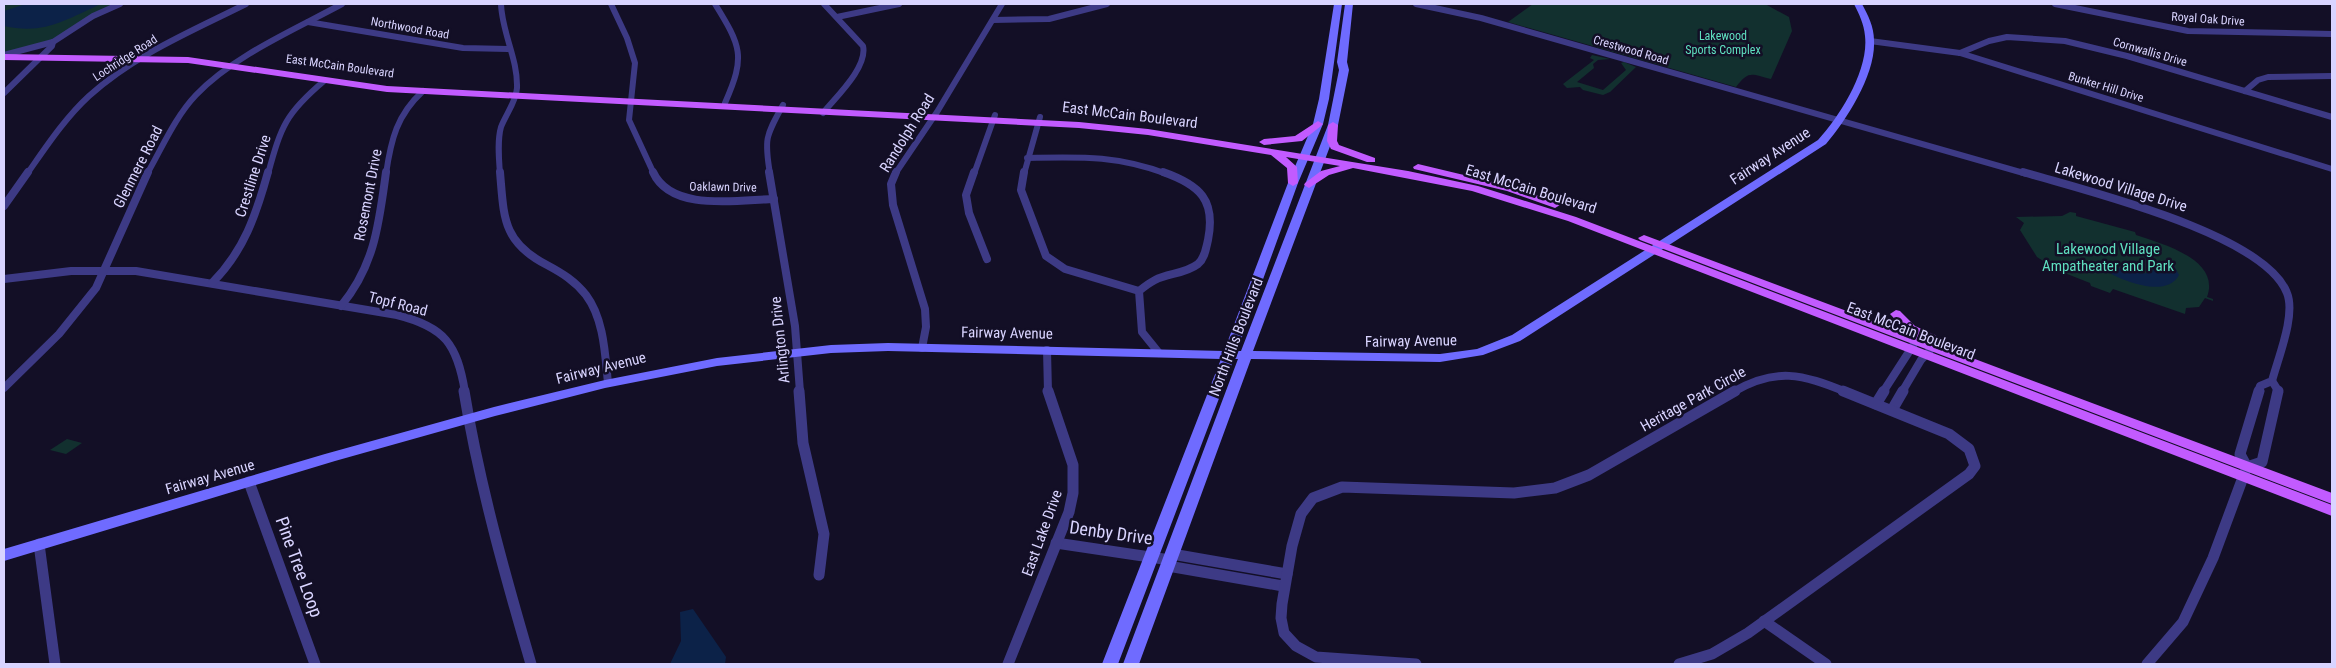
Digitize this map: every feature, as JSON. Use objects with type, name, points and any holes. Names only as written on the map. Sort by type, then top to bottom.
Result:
[{"type":"main road","name":"East McCain Boulevard","points":[[4,56],[188,60],[232,65],[324,81],[423,91],[1132,123],[1258,147],[1306,153]]},
{"type":"main road","name":"East McCain Boulevard","points":[[672,103],[726,103],[782,108]]},
{"type":"main road","name":"East McCain Boulevard","points":[[1039,120],[1140,131],[1320,155],[1372,164],[1474,188],[1572,218],[1658,248],[2245,472],[2332,499]]},
{"type":"main road","points":[[1258,147],[1298,139],[1318,124]]},
{"type":"main road","points":[[1333,125],[1332,141],[1335,147],[1372,164]]},
{"type":"main road","points":[[1258,147],[1281,157],[1289,163],[1293,171],[1293,183]]},
{"type":"main road","points":[[1309,186],[1325,173],[1372,164]]},
{"type":"main road","points":[[1896,314],[1911,329],[2004,375]]},
{"type":"main road","name":"East McCain Boulevard","points":[[1929,352],[2004,375],[2245,472],[2332,511]]},
{"type":"street","points":[[4,56],[53,42],[93,16],[120,4]]},
{"type":"street","name":"Lochridge Road","points":[[4,206],[80,106],[102,85],[140,59],[246,4]]},
{"type":"street","name":"Glenmere Road","points":[[4,388],[76,315],[106,270],[143,182],[186,107],[207,84],[232,65],[342,4]]},
{"type":"street","points":[[501,4],[502,23],[517,86],[515,102],[503,124],[499,141],[510,233],[515,243],[528,255],[570,278],[592,300],[598,314],[608,383]]},
{"type":"street","name":"Oaklawn Drive","points":[[611,4],[627,38],[635,63],[629,115],[632,128],[654,177],[667,191],[676,196],[697,200],[774,199]]},
{"type":"street","points":[[714,4],[736,39],[741,57],[736,80],[726,103]]},
{"type":"street","points":[[824,4],[863,46],[865,55],[858,69],[825,110]]},
{"type":"street","points":[[837,18],[899,4]]},
{"type":"street","name":"Randolph Road","points":[[922,348],[926,328],[925,308],[890,192],[896,172],[935,115],[1002,4]]},
{"type":"street","points":[[993,20],[1049,19],[1107,4]]},
{"type":"street","name":"North Hills Boulevard","points":[[1131,664],[1229,355],[1293,183],[1318,124],[1324,99],[1338,4]]},
{"type":"street","name":"North Hills Boulevard","points":[[1110,664],[1164,559],[1246,355],[1320,155],[1333,125],[1344,70],[1342,62],[1349,4]]},
{"type":"street","name":"Crestwood Road","points":[[1416,4],[1481,18],[1839,121]]},
{"type":"street","name":"Fairway Avenue","points":[[4,555],[468,419],[608,383],[721,359],[852,347],[1438,359],[1478,354],[1516,338],[1817,146],[1839,121],[1868,59],[1870,41],[1868,26],[1858,4]]},
{"type":"street","name":"Royal Oak Drive","points":[[2055,4],[2188,31],[2332,34]]},
{"type":"street","points":[[2083,10],[2088,4]]},
{"type":"street","name":"Northwood Road","points":[[308,22],[455,47],[508,49]]},
{"type":"street","name":"Cornwallis Drive","points":[[1960,53],[2000,37],[2032,38],[2102,50],[2332,117]]},
{"type":"street","name":"Bunker Hill Drive","points":[[1870,41],[1927,47],[1960,53],[2332,168]]},
{"type":"street","points":[[4,93],[52,46],[53,42]]},
{"type":"street","points":[[2245,91],[2258,80],[2268,77],[2332,76]]},
{"type":"street","name":"Crestline Drive","points":[[212,283],[227,270],[244,244],[288,116],[304,97],[324,81]]},
{"type":"street","name":"Rosemont Drive","points":[[342,306],[353,295],[368,264],[398,122],[408,106],[423,91]]},
{"type":"street","name":"Arlington Drive","points":[[782,108],[769,130],[765,146],[795,326],[803,443],[824,534],[819,575]]},
{"type":"street","points":[[987,259],[969,212],[966,195],[993,118]]},
{"type":"street","points":[[1027,158],[1094,157],[1164,171],[1182,180],[1204,198],[1211,210],[1212,225],[1201,260],[1192,268],[1155,280],[1139,291],[1065,269],[1046,256],[1040,245],[1021,190],[1027,158],[1039,120]]},
{"type":"street","name":"Lakewood Village Drive","points":[[1839,121],[1986,161],[2174,218],[2232,244],[2275,276],[2289,298],[2290,312],[2272,380],[2279,393],[2262,462],[2245,472],[2240,454],[2260,386],[2272,380]]},
{"type":"street","name":"Topf Road","points":[[4,279],[45,273],[106,270],[158,274],[416,320],[440,332],[456,354],[468,419],[531,664]]},
{"type":"street","points":[[1139,291],[1142,332],[1159,353]]},
{"type":"street","points":[[1876,404],[1913,346]]},
{"type":"street","name":"East Lake Drive","points":[[1008,664],[1074,494],[1075,476],[1067,442],[1053,410],[1047,388],[1047,350]]},
{"type":"street","points":[[1892,410],[1929,352]]},
{"type":"street","name":"Heritage Park Circle","points":[[1416,664],[1340,661],[1309,656],[1295,646],[1284,634],[1282,627],[1283,586],[1298,515],[1305,505],[1315,497],[1332,489],[1374,487],[1514,493],[1555,488],[1589,475],[1745,385],[1769,376],[1786,375],[1816,380],[1949,434],[1961,442],[1972,454],[1975,466],[1969,474],[1764,622],[1712,654],[1679,664]]},
{"type":"street","points":[[2147,664],[2183,622],[2213,558],[2245,472]]},
{"type":"street","name":"Pine Tree Loop","points":[[249,482],[315,664]]},
{"type":"street","name":"Denby Drive","points":[[1056,543],[1164,559]]},
{"type":"street","points":[[39,544],[55,664]]},
{"type":"street","points":[[1164,559],[1287,574]]},
{"type":"street","points":[[1164,559],[1283,586]]},
{"type":"street","points":[[1764,622],[1826,664]]},
{"type":"green space","points":[[4,4],[122,4],[49,43],[4,56]]},
{"type":"green space","name":"Lakewood Sports Complex","points":[[1533,4],[1765,4],[1789,17],[1792,31],[1771,79],[1751,75],[1744,78],[1736,87],[1508,22]]},
{"type":"green space","points":[[1592,55],[1610,59],[1598,60],[1593,64],[1594,68],[1577,82],[1603,90],[1626,70],[1621,63],[1624,62],[1636,67],[1610,92],[1603,95],[1583,90],[1580,87],[1567,88],[1563,84],[1594,60],[1590,58]]},
{"type":"green space","name":"Lakewood Village Ampatheater and Park","points":[[2070,212],[2076,213],[2076,216],[2135,232],[2136,235],[2186,255],[2198,263],[2205,273],[2209,284],[2207,297],[2213,299],[2213,301],[2205,298],[2199,307],[2186,308],[2185,314],[2113,289],[2110,293],[2057,270],[2037,257],[2020,230],[2024,223],[2016,217],[2062,216]]},
{"type":"green space","points":[[67,439],[82,443],[66,454],[50,450]]},
{"type":"water","points":[[26,4],[101,4],[65,20],[43,27],[31,29],[4,26],[4,11]]},
{"type":"water","points":[[2173,264],[2179,275],[2173,282],[2165,286],[2145,286],[2108,272],[2110,267],[2137,273],[2148,273],[2153,271],[2152,265]]},
{"type":"water","points":[[693,609],[726,657],[725,664],[670,664],[681,641],[680,612]]}]
